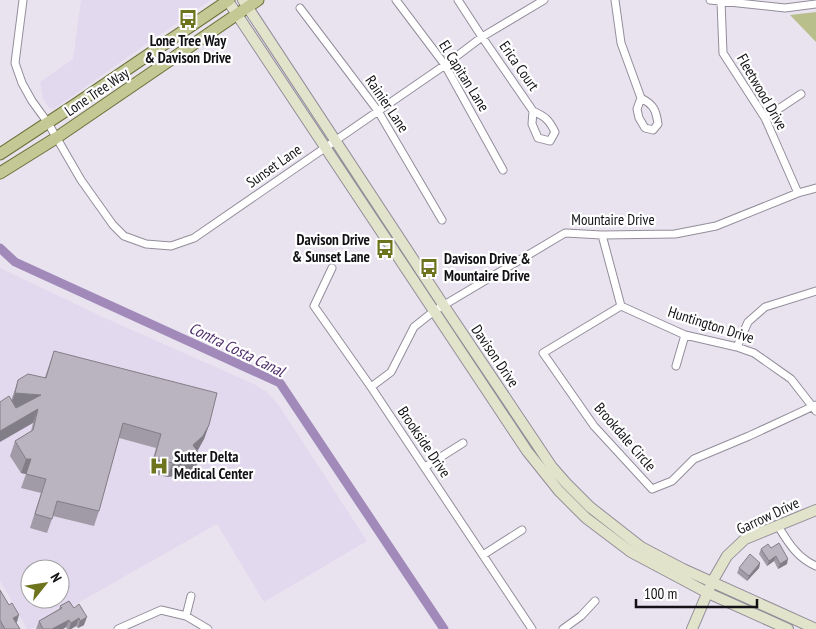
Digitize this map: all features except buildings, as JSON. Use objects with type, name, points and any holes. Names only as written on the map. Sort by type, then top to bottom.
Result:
[{"type":"main road","name":"Lone Tree Way","points":[[0,154],[229,0]]},
{"type":"main road","name":"Davison Drive","points":[[229,0],[326,147],[439,308],[566,483],[590,507],[641,547],[712,582],[816,628]]},
{"type":"main road","name":"Lone Tree Way","points":[[0,173],[56,138],[237,14],[245,4],[258,0]]},
{"type":"main road","name":"Davison Drive","points":[[245,4],[335,141],[527,451],[559,491],[586,518],[631,552],[708,593],[788,629]]},
{"type":"main road","points":[[121,94],[120,89],[124,83],[136,76],[138,71],[137,62]]},
{"type":"main road","name":"Garrow Drive","points":[[692,629],[712,582],[727,556],[744,539],[816,510]]},
{"type":"street","name":"Sunset Lane","points":[[23,0],[15,63],[22,83],[32,101],[48,123],[81,180],[113,225],[124,236],[146,244],[171,246],[194,238],[445,65],[482,37],[544,0]]},
{"type":"street","name":"El Capitan Lane","points":[[396,0],[445,65],[503,170]]},
{"type":"street","name":"Erica Court","points":[[458,0],[533,111]]},
{"type":"street","points":[[615,0],[621,43],[642,98]]},
{"type":"street","points":[[710,0],[785,8],[816,4]]},
{"type":"street","name":"Fleetwood Drive","points":[[721,1],[723,52],[765,118],[798,193]]},
{"type":"street","name":"Rainier Lane","points":[[300,8],[378,111],[442,220]]},
{"type":"street","points":[[765,118],[801,94]]},
{"type":"street","name":"Mountaire Drive","points":[[371,387],[392,372],[414,327],[439,308],[565,233],[602,235],[676,234],[716,226],[798,193],[816,188]]},
{"type":"street","points":[[602,235],[621,306]]},
{"type":"street","name":"Brookside Drive","points":[[332,268],[314,306],[425,467],[532,629]]},
{"type":"street","points":[[737,346],[748,322],[765,308],[816,291]]},
{"type":"street","name":"Huntington Drive","points":[[621,306],[685,334],[737,346],[754,353],[791,379],[815,408]]},
{"type":"street","name":"Brookdale Circle","points":[[621,306],[543,353],[594,426],[652,488],[672,482],[694,459],[815,408]]},
{"type":"street","points":[[676,366],[685,334]]},
{"type":"street","points":[[425,467],[463,442]]},
{"type":"street","points":[[778,526],[791,547],[809,563],[816,566]]},
{"type":"street","points":[[483,555],[522,530]]},
{"type":"street","points":[[186,616],[191,596]]},
{"type":"street","points":[[562,629],[581,616],[595,601]]},
{"type":"street","points":[[118,629],[161,610],[186,616],[208,629]]},
{"type":"shaded area","points":[[81,0],[211,0],[54,109],[49,108],[43,99],[40,82],[73,59]]},
{"type":"shaded area","name":"Sutter Delta Medical Center","points":[[0,268],[103,317],[254,384],[267,392],[280,407],[367,541],[264,602],[217,524],[70,607],[70,559],[20,559],[20,609],[67,609],[32,629],[27,629],[0,580]]},
{"type":"green space","points":[[816,12],[816,42],[790,15]]},
{"type":"waterway","name":"Contra Costa Canal","points":[[0,248],[15,262],[280,383],[444,629]]},
{"type":"place","name":"Lone Tree Way & Davison Drive","points":[[188,19]]},
{"type":"place","name":"Davison Drive & Sunset Lane","points":[[385,249]]},
{"type":"place","name":"Davison Drive & Mountaire Drive","points":[[429,268]]},
{"type":"place","name":"Sutter Delta Medical Center","points":[[159,466]]}]
